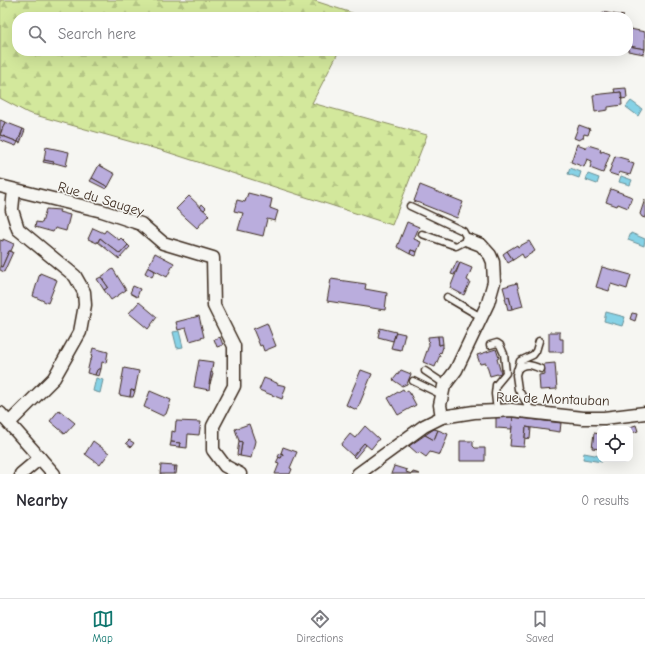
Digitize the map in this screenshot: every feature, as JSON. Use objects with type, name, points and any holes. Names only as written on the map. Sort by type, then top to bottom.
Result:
[{"type":"street","name":"Rue du Saugey","points":[[0,186],[102,212],[141,224],[163,243],[213,258],[214,306],[234,346],[234,386],[213,426],[213,450],[225,466],[240,474]]},
{"type":"street","points":[[9,424],[54,378],[80,332],[85,305],[84,292],[75,276],[18,230],[12,210],[14,190]]},
{"type":"street","points":[[442,417],[440,405],[444,390],[456,370],[490,298],[494,282],[493,262],[486,249],[481,245],[468,240]]},
{"type":"street","name":"Rue de Montauban","points":[[358,474],[424,426],[442,417],[497,411],[532,412],[583,418],[604,418],[645,412]]},
{"type":"street","points":[[0,413],[54,474]]},
{"type":"street","points":[[21,474],[40,458]]},
{"type":"lane","points":[[410,206],[464,231],[468,240],[456,246],[422,234]]},
{"type":"lane","points":[[447,297],[481,317]]},
{"type":"lane","points":[[532,412],[518,389],[516,382],[517,370],[520,361],[536,352],[539,341]]},
{"type":"lane","points":[[490,345],[497,343],[500,345],[504,354],[506,372],[498,382],[495,389],[497,411]]},
{"type":"lane","points":[[517,370],[527,364],[541,369]]},
{"type":"lane","points":[[425,371],[444,390]]},
{"type":"lane","points":[[413,381],[444,390]]},
{"type":"green space","points":[[0,0],[312,0],[349,12],[12,12],[12,56],[336,56],[312,103],[427,135],[392,225],[164,151],[28,113],[0,98]]},
{"type":"water","points":[[631,101],[642,109],[638,116],[626,107]]},
{"type":"water","points":[[570,168],[581,172],[579,178],[568,174]]},
{"type":"water","points":[[588,174],[599,178],[597,184],[586,180]]},
{"type":"water","points":[[621,176],[632,180],[630,185],[619,182]]},
{"type":"water","points":[[631,233],[645,239],[644,246],[628,240]]},
{"type":"water","points":[[606,312],[625,317],[622,326],[604,321]]},
{"type":"water","points":[[179,331],[183,347],[177,348],[173,332]]},
{"type":"water","points":[[96,378],[103,380],[100,393],[93,391]]},
{"type":"water","points":[[584,453],[597,455],[597,461],[583,459]]},
{"type":"building","points":[[633,30],[645,32],[645,49],[633,47]]},
{"type":"building","points":[[633,47],[645,49],[644,54],[633,52]]},
{"type":"building","points":[[626,88],[627,98],[622,99],[621,92],[615,93],[614,89]]},
{"type":"building","points":[[621,92],[622,105],[608,107],[608,110],[595,112],[593,95]]},
{"type":"building","points":[[0,120],[5,122],[0,135]]},
{"type":"building","points":[[5,122],[23,129],[18,142],[0,135]]},
{"type":"building","points":[[579,125],[590,129],[588,135],[584,134],[583,138],[579,140],[574,138]]},
{"type":"building","points":[[23,129],[25,130],[20,143],[18,142]]},
{"type":"building","points":[[0,135],[18,142],[16,146],[0,140]]},
{"type":"building","points":[[577,144],[585,147],[586,149],[588,145],[601,149],[600,152],[602,151],[610,154],[603,173],[590,168],[592,161],[587,159],[584,167],[571,162]]},
{"type":"building","points":[[46,147],[69,152],[66,166],[44,160]]},
{"type":"building","points":[[615,156],[629,160],[628,162],[634,164],[630,175],[619,172],[618,176],[609,173]]},
{"type":"building","points":[[44,160],[54,162],[53,164],[43,162]]},
{"type":"building","points":[[99,165],[115,174],[108,187],[92,178]]},
{"type":"building","points":[[92,178],[108,187],[106,189],[90,181]]},
{"type":"building","points":[[420,185],[463,202],[457,218],[414,201]]},
{"type":"building","points":[[611,189],[632,197],[628,208],[618,204],[617,206],[606,202]]},
{"type":"building","points":[[248,193],[272,199],[270,208],[278,211],[275,221],[267,219],[263,236],[238,230],[243,213],[234,211],[237,200],[245,202]]},
{"type":"building","points":[[189,196],[209,215],[197,228],[176,209]]},
{"type":"building","points":[[645,199],[645,218],[640,214]]},
{"type":"building","points":[[202,204],[206,208],[204,210],[200,207]]},
{"type":"building","points":[[46,209],[60,210],[59,212],[70,215],[66,231],[55,228],[53,232],[35,227],[36,222],[42,223]]},
{"type":"building","points":[[407,222],[419,227],[414,239],[421,242],[417,252],[411,250],[410,254],[397,247]]},
{"type":"building","points":[[93,228],[104,233],[106,230],[119,240],[121,238],[128,245],[120,254],[100,238],[97,243],[88,239]]},
{"type":"building","points":[[100,238],[120,254],[128,245],[130,247],[119,259],[98,242]]},
{"type":"building","points":[[3,239],[14,244],[2,267],[0,266],[0,240],[3,241]]},
{"type":"building","points":[[529,241],[535,251],[524,258],[522,254],[513,260],[507,251],[517,245],[518,247]]},
{"type":"building","points":[[411,250],[417,252],[416,256],[410,254]]},
{"type":"building","points":[[9,251],[13,252],[4,272],[0,270],[0,266],[2,267]]},
{"type":"building","points":[[507,251],[513,260],[508,263],[503,254]]},
{"type":"building","points":[[155,253],[174,263],[167,277],[148,267]]},
{"type":"building","points":[[457,261],[460,263],[454,275],[451,274]]},
{"type":"building","points":[[460,263],[472,268],[467,280],[470,282],[464,295],[450,288]]},
{"type":"building","points":[[148,267],[155,271],[152,277],[145,273]]},
{"type":"building","points":[[602,267],[631,275],[627,289],[611,284],[609,291],[596,287]]},
{"type":"building","points":[[113,269],[126,290],[111,300],[104,290],[108,287],[101,277]]},
{"type":"building","points":[[40,273],[57,280],[48,303],[33,296]]},
{"type":"building","points":[[101,277],[108,287],[104,290],[97,279]]},
{"type":"building","points":[[331,279],[366,284],[365,289],[387,293],[385,310],[327,301]]},
{"type":"building","points":[[517,283],[523,306],[512,309],[509,297],[506,298],[503,287]]},
{"type":"building","points":[[133,286],[140,289],[137,297],[130,293]]},
{"type":"building","points":[[509,297],[512,309],[508,310],[505,298]]},
{"type":"building","points":[[139,302],[157,317],[148,329],[129,313]]},
{"type":"building","points":[[632,313],[637,314],[635,321],[630,319]]},
{"type":"building","points":[[199,316],[204,337],[190,341],[186,328],[178,330],[176,322]]},
{"type":"building","points":[[267,323],[276,346],[264,351],[262,345],[260,346],[253,329]]},
{"type":"building","points":[[380,328],[396,332],[393,341],[378,337]]},
{"type":"building","points":[[396,332],[405,334],[401,350],[391,348]]},
{"type":"building","points":[[549,332],[560,332],[560,339],[563,339],[563,352],[549,352]]},
{"type":"building","points":[[438,336],[439,345],[443,344],[443,347],[441,353],[440,352],[438,354],[440,355],[435,367],[423,362],[429,345],[428,337]]},
{"type":"building","points":[[438,336],[442,336],[443,344],[439,345]]},
{"type":"building","points":[[220,337],[223,345],[217,347],[214,339]]},
{"type":"building","points":[[93,348],[108,352],[106,363],[102,362],[101,369],[97,370],[95,375],[87,373]]},
{"type":"building","points":[[496,349],[501,373],[490,376],[486,363],[480,364],[477,355]]},
{"type":"building","points":[[199,360],[213,362],[209,390],[194,387]]},
{"type":"building","points":[[555,363],[557,389],[540,390],[539,375],[545,374],[544,364]]},
{"type":"building","points":[[124,368],[139,371],[135,391],[131,390],[130,397],[119,395]]},
{"type":"building","points":[[98,369],[101,369],[99,376],[95,375]]},
{"type":"building","points":[[361,370],[372,374],[357,410],[346,405]]},
{"type":"building","points":[[401,370],[411,374],[407,384],[402,386],[393,380]]},
{"type":"building","points":[[211,372],[213,373],[209,384]]},
{"type":"building","points":[[264,378],[286,386],[282,399],[259,390]]},
{"type":"building","points":[[403,389],[405,392],[408,390],[416,405],[398,415],[388,398]]},
{"type":"building","points":[[131,390],[135,391],[133,397],[130,397]]},
{"type":"building","points":[[150,391],[171,400],[166,414],[163,416],[144,407]]},
{"type":"building","points":[[59,410],[75,423],[65,434],[50,421]]},
{"type":"building","points":[[496,417],[513,417],[512,429],[496,428]]},
{"type":"building","points":[[513,417],[561,423],[560,432],[526,427],[524,447],[510,446]]},
{"type":"building","points":[[176,421],[201,422],[199,435],[188,434],[187,448],[179,447],[180,443],[171,442],[172,431],[175,432]]},
{"type":"building","points":[[249,424],[255,441],[251,458],[240,456],[242,442],[239,441],[235,429]]},
{"type":"building","points":[[636,425],[638,431],[633,433],[633,426]]},
{"type":"building","points":[[365,426],[379,439],[371,449],[364,443],[353,456],[341,445],[350,434],[355,438]]},
{"type":"building","points":[[526,427],[531,428],[530,439],[525,438]]},
{"type":"building","points":[[434,429],[438,430],[434,440],[425,435]]},
{"type":"building","points":[[438,430],[448,434],[440,455],[430,452],[426,457],[419,452],[418,454],[409,446],[425,435],[434,440]]},
{"type":"building","points":[[594,433],[597,434],[597,449],[592,448]]},
{"type":"building","points":[[129,440],[134,443],[131,447],[126,443]]},
{"type":"building","points":[[93,441],[109,453],[100,465],[85,454]]},
{"type":"building","points":[[239,441],[242,442],[240,456],[237,455]]},
{"type":"building","points":[[460,441],[473,441],[473,446],[475,448],[485,448],[485,461],[460,461]]},
{"type":"building","points":[[171,442],[180,443],[179,447],[170,446]]},
{"type":"building","points":[[364,443],[366,445],[355,458],[353,456]]},
{"type":"building","points":[[283,447],[297,452],[290,468],[292,469],[290,474],[275,474],[279,464],[276,463],[279,457],[281,458],[283,454],[281,453]]},
{"type":"building","points":[[280,453],[283,454],[281,458],[278,457]]},
{"type":"building","points":[[161,465],[175,466],[174,474],[160,474]]},
{"type":"building","points":[[175,466],[177,466],[176,474],[174,474]]},
{"type":"building","points":[[394,466],[407,470],[406,472],[412,474],[391,474]]}]
